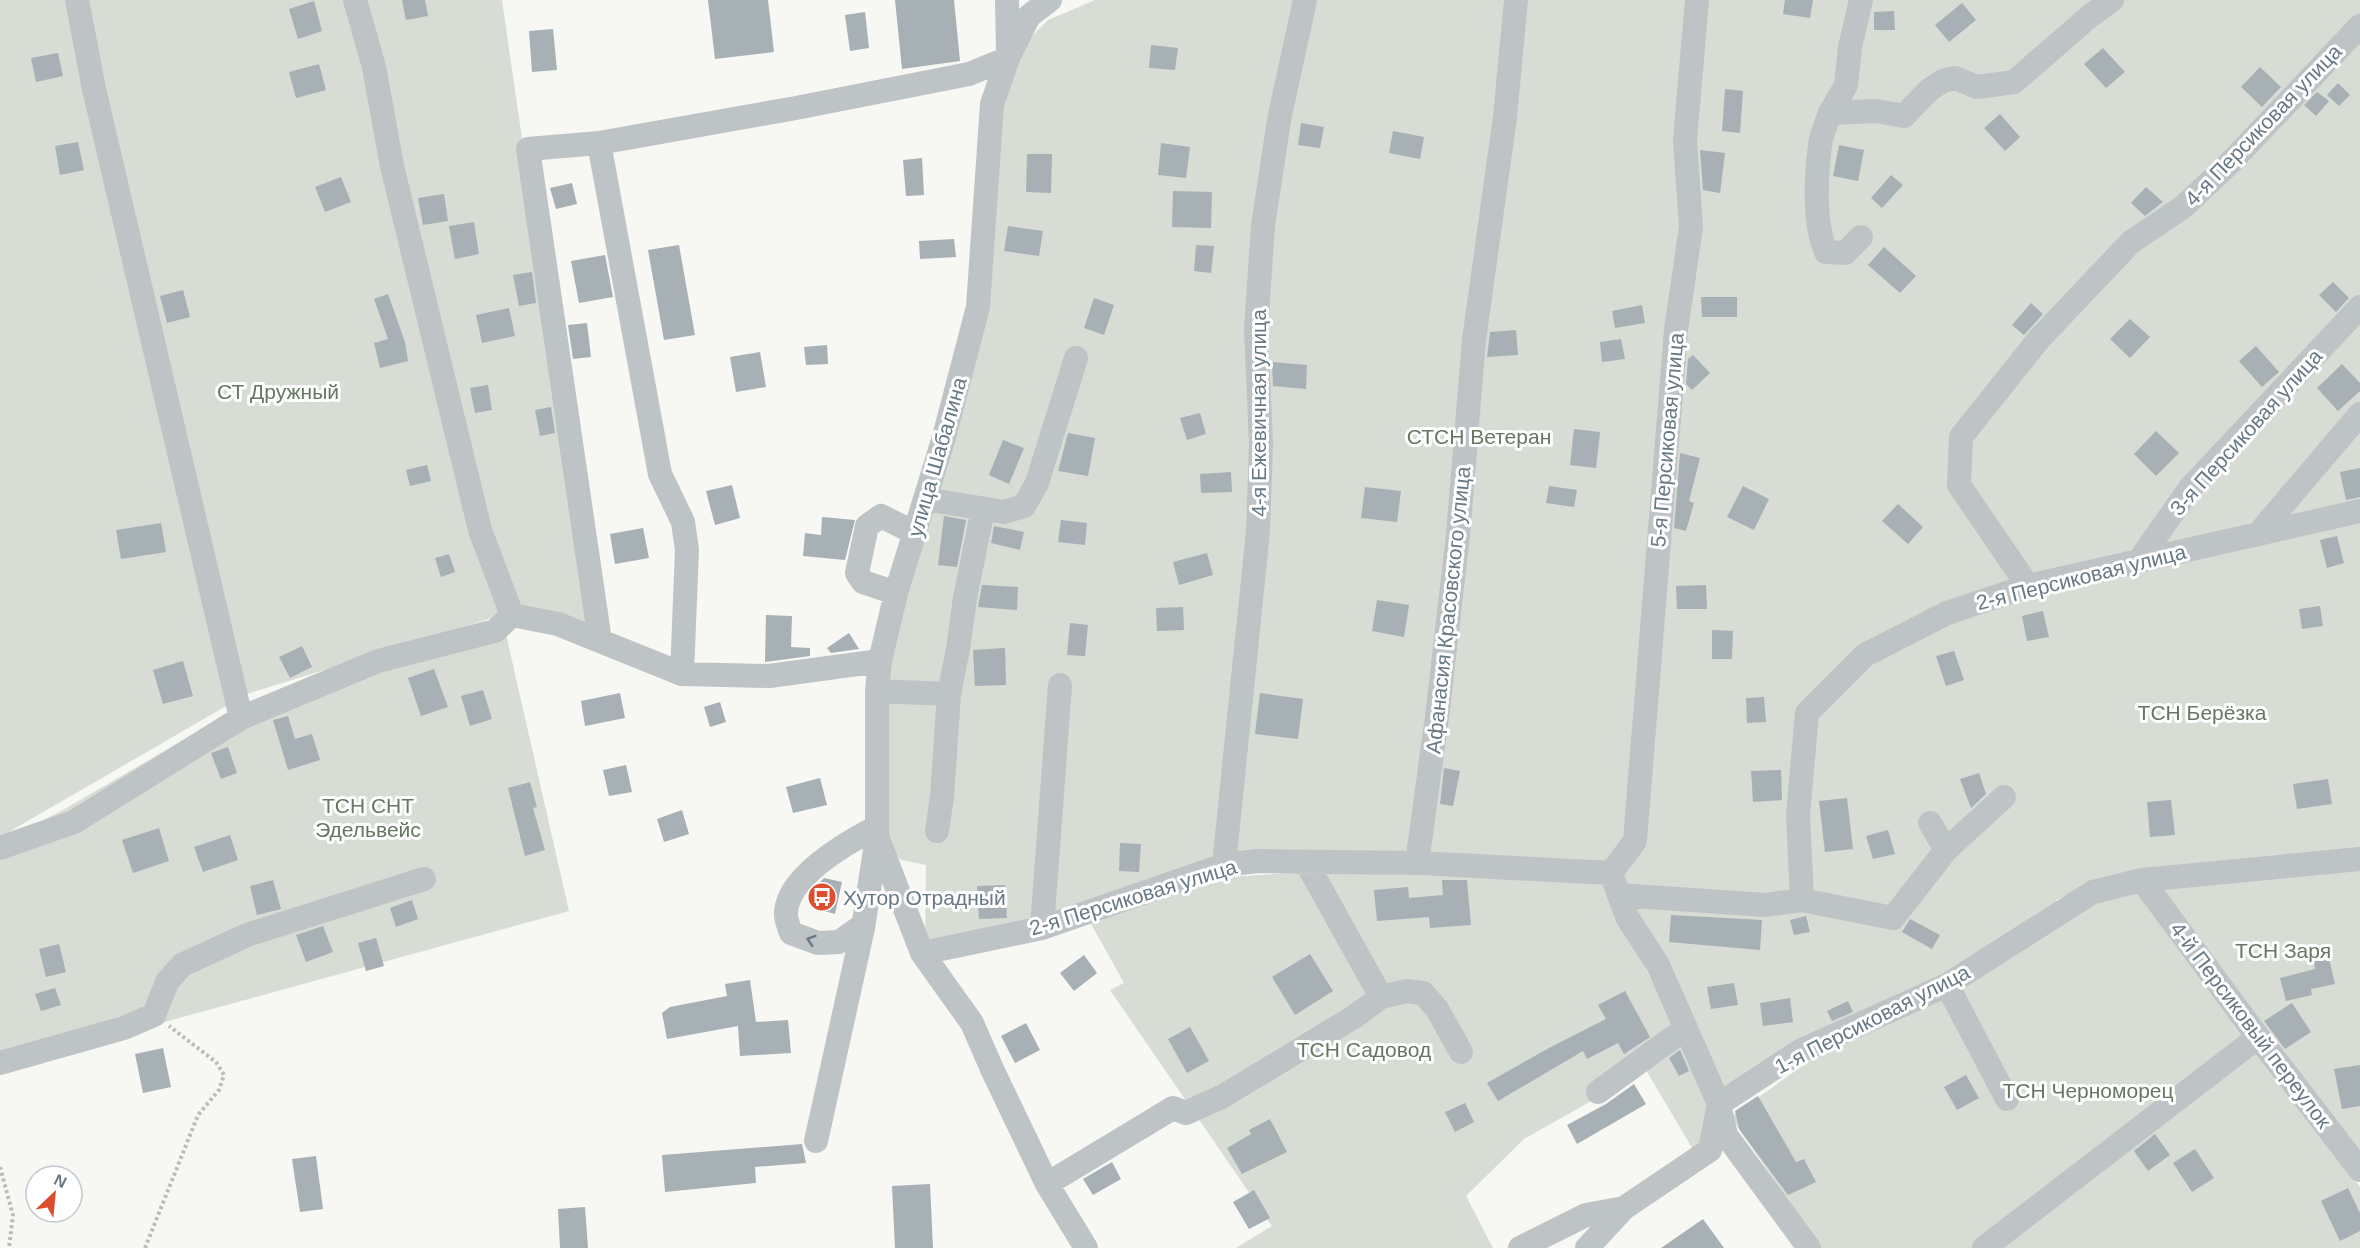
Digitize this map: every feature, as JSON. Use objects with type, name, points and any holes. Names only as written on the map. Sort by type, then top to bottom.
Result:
[{"type":"street","points":[[77,0],[94,89],[241,718]]},
{"type":"street","points":[[355,0],[374,67],[392,166],[480,530],[512,615]]},
{"type":"street","points":[[600,641],[528,149],[599,143],[969,74],[1008,58],[1008,0]]},
{"type":"street","name":"улица Шабалина","points":[[816,1141],[863,926],[877,832],[877,691],[880,661],[896,593],[944,437],[978,307],[992,104],[1008,58],[1029,16],[1050,0]]},
{"type":"street","name":"4-я Ежевичная улица","points":[[1224,865],[1258,531],[1261,444],[1256,329],[1263,226],[1279,120],[1305,0]]},
{"type":"street","name":"Афанасия Красовского улица","points":[[1417,863],[1458,536],[1474,340],[1505,117],[1516,0]]},
{"type":"street","name":"5-я Персиковая улица","points":[[1619,895],[1635,841],[1676,330],[1691,227],[1685,140],[1697,0]]},
{"type":"street","points":[[1861,0],[1850,47],[1846,85],[1830,113],[1820,143],[1817,209],[1819,236],[1826,252],[1845,253],[1861,237]]},
{"type":"street","points":[[1830,113],[1876,111],[1904,117],[1929,90],[1944,81],[1955,78],[1977,87],[2014,82],[2090,16],[2112,0]]},
{"type":"street","name":"4-я Персиковая улица","points":[[2028,586],[1959,485],[1961,437],[2039,339],[2131,242],[2183,207],[2221,171],[2360,26]]},
{"type":"street","points":[[599,143],[660,474],[683,522],[687,549],[682,674]]},
{"type":"street","name":"3-я Персиковая улица","points":[[2138,562],[2190,488],[2360,307]]},
{"type":"street","points":[[925,499],[1004,512],[1024,506],[1037,483],[1076,358]]},
{"type":"street","points":[[2259,533],[2360,414]]},
{"type":"street","points":[[937,831],[942,797],[949,694],[983,509]]},
{"type":"street","name":"2-я Персиковая улица","points":[[1802,900],[1798,814],[1807,713],[1865,655],[1947,613],[2028,586],[2360,512]]},
{"type":"street","points":[[896,593],[864,582],[857,573],[867,526],[881,516],[914,532]]},
{"type":"street","points":[[0,848],[74,822],[241,718],[378,661],[495,632],[512,615]]},
{"type":"street","points":[[512,615],[558,624],[682,674],[769,676],[880,661]]},
{"type":"street","points":[[1042,928],[1060,685]]},
{"type":"street","points":[[877,691],[949,694]]},
{"type":"street","points":[[1619,895],[1765,905],[1802,900],[1893,918],[1946,850],[2004,797]]},
{"type":"street","points":[[1930,824],[1946,850]]},
{"type":"street","points":[[863,926],[838,942],[818,943],[791,933],[786,916],[790,896],[813,869],[844,844],[877,832],[922,954],[972,1023],[1047,1184],[1086,1248]]},
{"type":"street","name":"1-я Персиковая улица","points":[[1719,1104],[1800,1051],[1947,985],[2093,891],[2142,880],[2360,859]]},
{"type":"street","name":"2-я Персиковая улица","points":[[922,954],[1042,928],[1224,865],[1257,861],[1329,860],[1417,863],[1619,895]]},
{"type":"street","points":[[1306,862],[1381,997]]},
{"type":"street","points":[[0,1063],[124,1028],[154,1015],[167,982],[182,965],[248,935],[424,879]]},
{"type":"street","name":"4-й Персиковый переулок","points":[[2142,880],[2360,1170]]},
{"type":"street","points":[[1619,895],[1658,965],[1686,1028],[1719,1104],[1726,1136],[1809,1248]]},
{"type":"street","points":[[1947,985],[2007,1099]]},
{"type":"street","points":[[1047,1184],[1173,1108],[1186,1113],[1222,1096],[1354,1017],[1381,997],[1407,991],[1423,993],[1437,1009],[1461,1052]]},
{"type":"street","points":[[1598,1092],[1686,1028]]},
{"type":"street","points":[[1984,1248],[2258,1037]]},
{"type":"street","points":[[1587,1248],[1624,1208],[1710,1150],[1719,1104]]},
{"type":"street","points":[[1520,1248],[1586,1215],[1624,1208]]},
{"type":"path","points":[[145,1248],[198,1115],[219,1090],[224,1075],[216,1062],[154,1015]]},
{"type":"path","points":[[0,1167],[13,1215],[9,1248]]},
{"type":"green space","name":"СТ Дружный","points":[[0,0],[502,0],[593,631],[502,615],[247,694],[0,837]]},
{"type":"green space","name":"СТСН Ветеран","points":[[1095,0],[2360,0],[2360,851],[2088,886],[2056,900],[2059,910],[1944,981],[1834,1031],[1728,1107],[1609,878],[1226,871],[925,950],[926,865],[901,860],[873,833],[874,732],[972,310],[1006,62],[1048,20]]},
{"type":"green space","name":"ТСН СНТ Эдельвейс","points":[[505,630],[569,911],[150,1026],[0,1060],[0,842],[63,810],[250,701]]},
{"type":"green space","name":"ТСН Заря","points":[[2360,866],[2360,1182],[2139,886]]},
{"type":"green space","name":"ТСН Садовод","points":[[1319,871],[1604,883],[1713,1106],[1719,1140],[1695,1153],[1646,1070],[1524,1139],[1466,1196],[1493,1248],[1236,1248],[1272,1226],[1110,990],[1124,983],[1090,922],[1229,877]]},
{"type":"green space","name":"ТСН Черноморец","points":[[2135,886],[2360,1187],[2360,1248],[1820,1248],[1731,1117],[1840,1039],[2094,896]]},
{"type":"building","points":[[402,0],[425,0],[428,16],[406,20]]},
{"type":"building","points":[[708,0],[768,0],[774,52],[715,59]]},
{"type":"building","points":[[895,0],[954,0],[960,61],[902,69]]},
{"type":"building","points":[[1785,0],[1813,0],[1810,18],[1783,14]]},
{"type":"building","points":[[314,1],[322,31],[298,39],[289,9]]},
{"type":"building","points":[[1962,3],[1976,20],[1949,42],[1935,25]]},
{"type":"building","points":[[1894,11],[1895,30],[1874,30],[1874,12]]},
{"type":"building","points":[[865,12],[869,48],[850,51],[845,15]]},
{"type":"building","points":[[553,29],[557,70],[532,72],[529,31]]},
{"type":"building","points":[[1151,45],[1178,48],[1175,70],[1149,68]]},
{"type":"building","points":[[2103,48],[2125,72],[2106,88],[2084,64]]},
{"type":"building","points":[[58,53],[63,76],[36,82],[31,58]]},
{"type":"building","points":[[319,64],[326,90],[296,98],[289,72]]},
{"type":"building","points":[[2260,67],[2281,87],[2262,107],[2241,87]]},
{"type":"building","points":[[2338,83],[2350,95],[2339,106],[2327,95]]},
{"type":"building","points":[[1725,89],[1743,91],[1740,133],[1722,131]]},
{"type":"building","points":[[2317,92],[2329,101],[2316,116],[2304,105]]},
{"type":"building","points":[[2000,114],[2020,137],[2005,151],[1984,128]]},
{"type":"building","points":[[1301,123],[1324,127],[1320,148],[1298,145]]},
{"type":"building","points":[[1393,131],[1424,137],[1420,159],[1389,153]]},
{"type":"building","points":[[78,142],[84,170],[60,175],[55,146]]},
{"type":"building","points":[[1161,143],[1190,147],[1186,178],[1158,175]]},
{"type":"building","points":[[1839,145],[1864,150],[1858,181],[1833,176]]},
{"type":"building","points":[[1700,150],[1725,153],[1720,193],[1703,190]]},
{"type":"building","points":[[1027,154],[1052,154],[1051,193],[1026,192]]},
{"type":"building","points":[[922,158],[924,195],[906,196],[903,160]]},
{"type":"building","points":[[1891,175],[1903,185],[1882,208],[1871,198]]},
{"type":"building","points":[[341,177],[351,202],[325,212],[315,187]]},
{"type":"building","points":[[572,183],[577,204],[556,209],[550,188]]},
{"type":"building","points":[[2146,187],[2163,202],[2145,216],[2131,203]]},
{"type":"building","points":[[1173,191],[1212,192],[1211,228],[1172,227]]},
{"type":"building","points":[[444,194],[448,221],[423,225],[418,198]]},
{"type":"building","points":[[474,222],[479,254],[455,259],[449,226]]},
{"type":"building","points":[[1008,226],[1043,231],[1039,256],[1004,251]]},
{"type":"building","points":[[954,239],[956,257],[920,259],[919,241]]},
{"type":"building","points":[[679,245],[695,335],[664,340],[648,250]]},
{"type":"building","points":[[1196,245],[1214,246],[1211,273],[1194,271]]},
{"type":"building","points":[[1884,247],[1916,276],[1900,293],[1868,265]]},
{"type":"building","points":[[605,255],[613,297],[579,303],[571,261]]},
{"type":"building","points":[[532,272],[536,303],[519,306],[513,275]]},
{"type":"building","points":[[2333,282],[2349,298],[2336,312],[2319,295]]},
{"type":"building","points":[[183,290],[190,317],[167,323],[160,296]]},
{"type":"building","points":[[388,294],[405,342],[408,361],[380,368],[374,343],[388,339],[374,299]]},
{"type":"building","points":[[1701,297],[1737,297],[1737,317],[1702,317]]},
{"type":"building","points":[[1094,298],[1114,305],[1104,335],[1084,328]]},
{"type":"building","points":[[2031,303],[2043,314],[2024,335],[2012,325]]},
{"type":"building","points":[[1642,305],[1645,323],[1615,328],[1612,311]]},
{"type":"building","points":[[509,308],[515,336],[482,343],[476,315]]},
{"type":"building","points":[[2130,319],[2150,337],[2130,358],[2110,339]]},
{"type":"building","points":[[587,323],[591,357],[573,359],[568,325]]},
{"type":"building","points":[[1516,330],[1518,355],[1487,357],[1490,332]]},
{"type":"building","points":[[1621,339],[1625,359],[1602,362],[1600,342]]},
{"type":"building","points":[[827,345],[828,364],[806,365],[804,347]]},
{"type":"building","points":[[2256,346],[2279,372],[2262,387],[2239,361]]},
{"type":"building","points":[[760,352],[766,387],[736,392],[730,357]]},
{"type":"building","points":[[1693,355],[1710,373],[1692,390],[1686,384],[1688,359]]},
{"type":"building","points":[[1272,362],[1307,365],[1306,389],[1273,386]]},
{"type":"building","points":[[2342,364],[2360,383],[2360,391],[2338,411],[2317,388]]},
{"type":"building","points":[[488,385],[492,410],[475,413],[470,388]]},
{"type":"building","points":[[551,407],[555,433],[540,436],[535,410]]},
{"type":"building","points":[[1200,413],[1206,434],[1187,440],[1180,418]]},
{"type":"building","points":[[1574,429],[1600,432],[1596,468],[1570,465]]},
{"type":"building","points":[[2156,431],[2179,453],[2156,476],[2134,454]]},
{"type":"building","points":[[1068,433],[1095,438],[1088,476],[1058,471]]},
{"type":"building","points":[[1003,440],[1024,448],[1009,484],[989,475]]},
{"type":"building","points":[[1680,453],[1700,458],[1689,501],[1694,503],[1686,531],[1674,528]]},
{"type":"building","points":[[427,465],[431,481],[410,486],[406,470]]},
{"type":"building","points":[[2360,468],[2360,497],[2346,500],[2340,472]]},
{"type":"building","points":[[1231,472],[1232,492],[1201,493],[1200,474]]},
{"type":"building","points":[[732,485],[740,518],[715,525],[706,491]]},
{"type":"building","points":[[1549,486],[1577,490],[1574,507],[1546,503]]},
{"type":"building","points":[[1743,486],[1769,499],[1754,530],[1727,517]]},
{"type":"building","points":[[1365,487],[1401,491],[1397,522],[1361,518]]},
{"type":"building","points":[[1898,504],[1923,527],[1908,544],[1882,521]]},
{"type":"building","points":[[944,516],[966,520],[957,567],[938,565]]},
{"type":"building","points":[[822,517],[855,520],[845,560],[803,556],[805,533],[821,535]]},
{"type":"building","points":[[1061,520],[1087,523],[1085,545],[1058,542]]},
{"type":"building","points":[[161,523],[166,552],[121,559],[116,530]]},
{"type":"building","points":[[994,526],[1024,532],[1020,550],[991,543]]},
{"type":"building","points":[[643,528],[649,558],[615,564],[610,534]]},
{"type":"building","points":[[2337,536],[2344,563],[2327,568],[2320,540]]},
{"type":"building","points":[[1207,553],[1213,575],[1179,585],[1173,562]]},
{"type":"building","points":[[449,554],[455,572],[441,577],[435,558]]},
{"type":"building","points":[[982,585],[1018,587],[1017,610],[978,607]]},
{"type":"building","points":[[1706,585],[1707,609],[1677,609],[1676,586]]},
{"type":"building","points":[[1377,600],[1409,605],[1404,637],[1372,631]]},
{"type":"building","points":[[2320,606],[2323,626],[2302,629],[2299,609]]},
{"type":"building","points":[[1183,607],[1184,630],[1157,631],[1156,608]]},
{"type":"building","points":[[2043,611],[2049,637],[2027,641],[2022,616]]},
{"type":"building","points":[[766,615],[792,616],[791,647],[810,648],[810,656],[765,662]]},
{"type":"building","points":[[1070,623],[1088,625],[1085,656],[1067,655]]},
{"type":"building","points":[[1712,630],[1733,631],[1732,659],[1712,659]]},
{"type":"building","points":[[849,633],[859,649],[831,653],[827,648]]},
{"type":"building","points":[[302,646],[312,667],[290,678],[279,657]]},
{"type":"building","points":[[1005,648],[1006,685],[975,686],[973,650]]},
{"type":"building","points":[[1954,651],[1964,680],[1946,686],[1936,656]]},
{"type":"building","points":[[183,661],[193,696],[163,704],[153,670]]},
{"type":"building","points":[[434,669],[448,707],[421,716],[408,678]]},
{"type":"building","points":[[483,690],[492,719],[470,726],[461,696]]},
{"type":"building","points":[[620,693],[625,718],[585,726],[581,701]]},
{"type":"building","points":[[1260,693],[1303,699],[1298,739],[1255,734]]},
{"type":"building","points":[[1764,697],[1766,722],[1747,723],[1746,698]]},
{"type":"building","points":[[720,702],[726,722],[710,727],[704,707]]},
{"type":"building","points":[[288,716],[295,739],[312,734],[320,760],[288,770],[273,720]]},
{"type":"building","points":[[228,747],[237,773],[221,779],[211,753]]},
{"type":"building","points":[[626,765],[632,792],[609,796],[603,770]]},
{"type":"building","points":[[1444,768],[1460,771],[1453,806],[1440,804]]},
{"type":"building","points":[[1781,770],[1782,800],[1753,802],[1751,771]]},
{"type":"building","points":[[1979,773],[1986,794],[1971,808],[1960,779]]},
{"type":"building","points":[[820,778],[827,805],[793,813],[786,787]]},
{"type":"building","points":[[2328,779],[2332,804],[2297,809],[2293,784]]},
{"type":"building","points":[[530,782],[537,807],[533,808],[545,850],[525,856],[508,788]]},
{"type":"building","points":[[1847,798],[1853,849],[1825,852],[1819,801]]},
{"type":"building","points":[[2171,800],[2175,835],[2150,837],[2147,802]]},
{"type":"building","points":[[682,810],[689,834],[664,842],[657,819]]},
{"type":"building","points":[[159,828],[169,861],[133,873],[122,840]]},
{"type":"building","points":[[1888,830],[1895,854],[1873,859],[1866,836]]},
{"type":"building","points":[[230,835],[238,860],[203,872],[194,847]]},
{"type":"building","points":[[1120,843],[1141,844],[1139,872],[1119,871]]},
{"type":"building","points":[[824,878],[842,882],[835,914],[814,908],[821,881]]},
{"type":"building","points":[[273,880],[281,909],[257,915],[250,886]]},
{"type":"building","points":[[1442,880],[1467,880],[1471,925],[1430,928],[1429,917],[1377,921],[1374,890],[1408,887],[1409,898],[1443,895]]},
{"type":"building","points":[[1005,885],[1007,918],[979,919],[977,886]]},
{"type":"building","points":[[412,900],[418,919],[396,927],[390,908]]},
{"type":"building","points":[[1671,915],[1762,920],[1760,950],[1669,942]]},
{"type":"building","points":[[1806,916],[1810,932],[1794,935],[1790,920]]},
{"type":"building","points":[[1910,919],[1940,935],[1932,949],[1902,932]]},
{"type":"building","points":[[323,926],[333,952],[306,962],[296,935]]},
{"type":"building","points":[[376,938],[384,966],[366,971],[358,943]]},
{"type":"building","points":[[59,944],[66,972],[46,977],[39,949]]},
{"type":"building","points":[[2327,950],[2335,984],[2311,989],[2312,995],[2286,1001],[2280,978],[2315,969],[2312,954]]},
{"type":"building","points":[[1310,954],[1333,991],[1295,1015],[1272,977]]},
{"type":"building","points":[[1084,955],[1097,973],[1074,991],[1060,973]]},
{"type":"building","points":[[750,980],[756,1022],[788,1020],[791,1053],[740,1056],[738,1026],[667,1039],[662,1013],[670,1007],[727,996],[725,984]]},
{"type":"building","points":[[1734,983],[1738,1005],[1711,1009],[1707,987]]},
{"type":"building","points":[[55,988],[61,1005],[41,1011],[35,994]]},
{"type":"building","points":[[1625,991],[1650,1037],[1624,1054],[1618,1043],[1587,1059],[1583,1051],[1498,1101],[1487,1083],[1606,1019],[1598,1005]]},
{"type":"building","points":[[1790,998],[1793,1022],[1763,1026],[1760,1003]]},
{"type":"building","points":[[1848,1001],[1853,1012],[1832,1021],[1827,1011]]},
{"type":"building","points":[[2292,1003],[2311,1032],[2285,1049],[2264,1021]]},
{"type":"building","points":[[1026,1023],[1040,1050],[1015,1063],[1001,1036]]},
{"type":"building","points":[[1190,1027],[1209,1061],[1187,1073],[1168,1039]]},
{"type":"building","points":[[163,1048],[171,1087],[143,1093],[135,1054]]},
{"type":"building","points":[[1680,1050],[1689,1071],[1679,1076],[1669,1058]]},
{"type":"building","points":[[2360,1065],[2360,1106],[2342,1109],[2334,1069]]},
{"type":"building","points":[[1966,1075],[1979,1098],[1957,1110],[1944,1087]]},
{"type":"building","points":[[1634,1084],[1646,1104],[1577,1144],[1567,1125],[1606,1104]]},
{"type":"building","points":[[1758,1096],[1796,1162],[1804,1159],[1816,1182],[1788,1195],[1739,1129],[1735,1111]]},
{"type":"building","points":[[1465,1103],[1474,1122],[1455,1132],[1445,1112]]},
{"type":"building","points":[[1270,1119],[1287,1152],[1242,1174],[1227,1148],[1251,1134],[1249,1130]]},
{"type":"building","points":[[2155,1134],[2170,1155],[2148,1171],[2134,1151]]},
{"type":"building","points":[[802,1144],[806,1163],[755,1167],[756,1183],[665,1192],[662,1155]]},
{"type":"building","points":[[2195,1149],[2214,1178],[2192,1192],[2173,1163]]},
{"type":"building","points":[[316,1156],[323,1209],[300,1212],[292,1159]]},
{"type":"building","points":[[1112,1162],[1121,1179],[1093,1195],[1083,1179]]},
{"type":"building","points":[[930,1184],[933,1248],[895,1248],[892,1186]]},
{"type":"building","points":[[2348,1188],[2360,1213],[2360,1231],[2340,1241],[2321,1201]]},
{"type":"building","points":[[1254,1190],[1270,1218],[1249,1229],[1233,1202]]},
{"type":"building","points":[[585,1207],[588,1248],[560,1248],[558,1209]]},
{"type":"building","points":[[1703,1219],[1724,1248],[1661,1248]]},
{"type":"place","name":"Хутор Отрадный","points":[[822,897]]},
{"type":"park label","name":"ТСН Берёзка","points":[[2202,712]]}]
